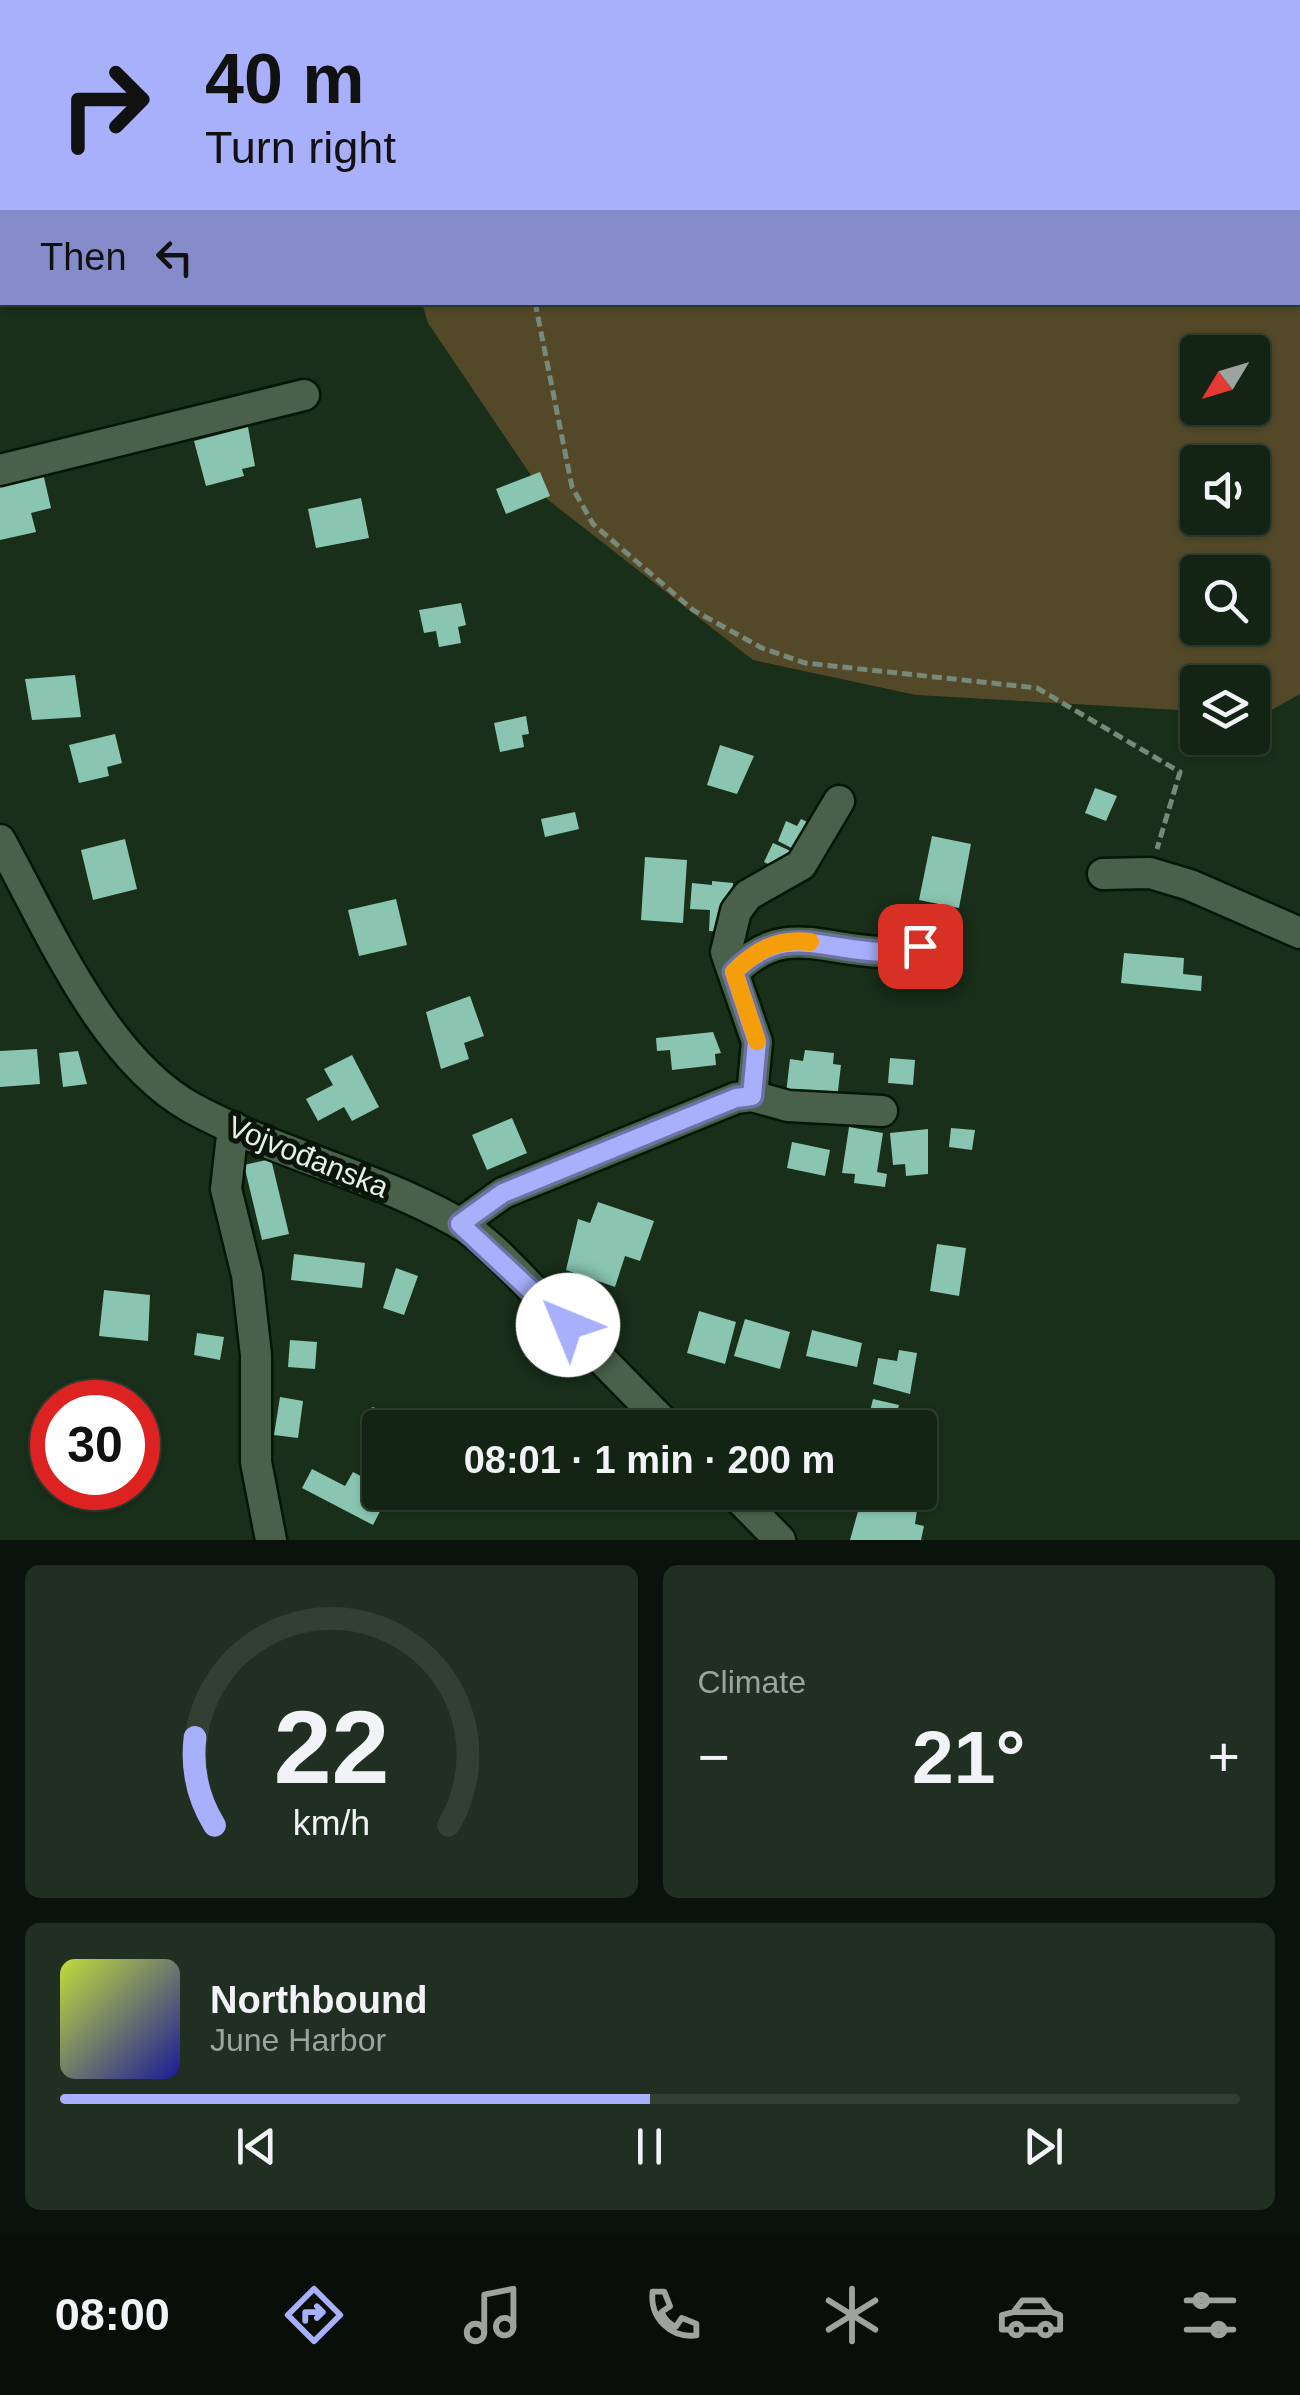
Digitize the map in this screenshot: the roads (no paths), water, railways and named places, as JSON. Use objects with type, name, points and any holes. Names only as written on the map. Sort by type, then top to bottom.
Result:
[{"type":"street","points":[[0,470],[304,395]]},
{"type":"street","points":[[752,1096],[757,1042],[726,952],[741,900],[801,865],[839,802]]},
{"type":"street","name":"Vojvođanska","points":[[0,840],[68,963],[136,1064],[189,1106],[233,1128],[413,1200],[460,1224],[522,1279],[651,1410]]},
{"type":"street","points":[[1103,874],[1150,874],[1190,885],[1300,934]]},
{"type":"street","points":[[734,972],[754,954],[792,940],[883,952],[920,946]]},
{"type":"street","points":[[460,1224],[503,1193],[736,1098],[752,1096],[788,1106],[882,1110]]},
{"type":"street","points":[[233,1128],[226,1188],[247,1275],[256,1355],[256,1462],[271,1540]]},
{"type":"street","points":[[751,1510],[780,1540]]}]
